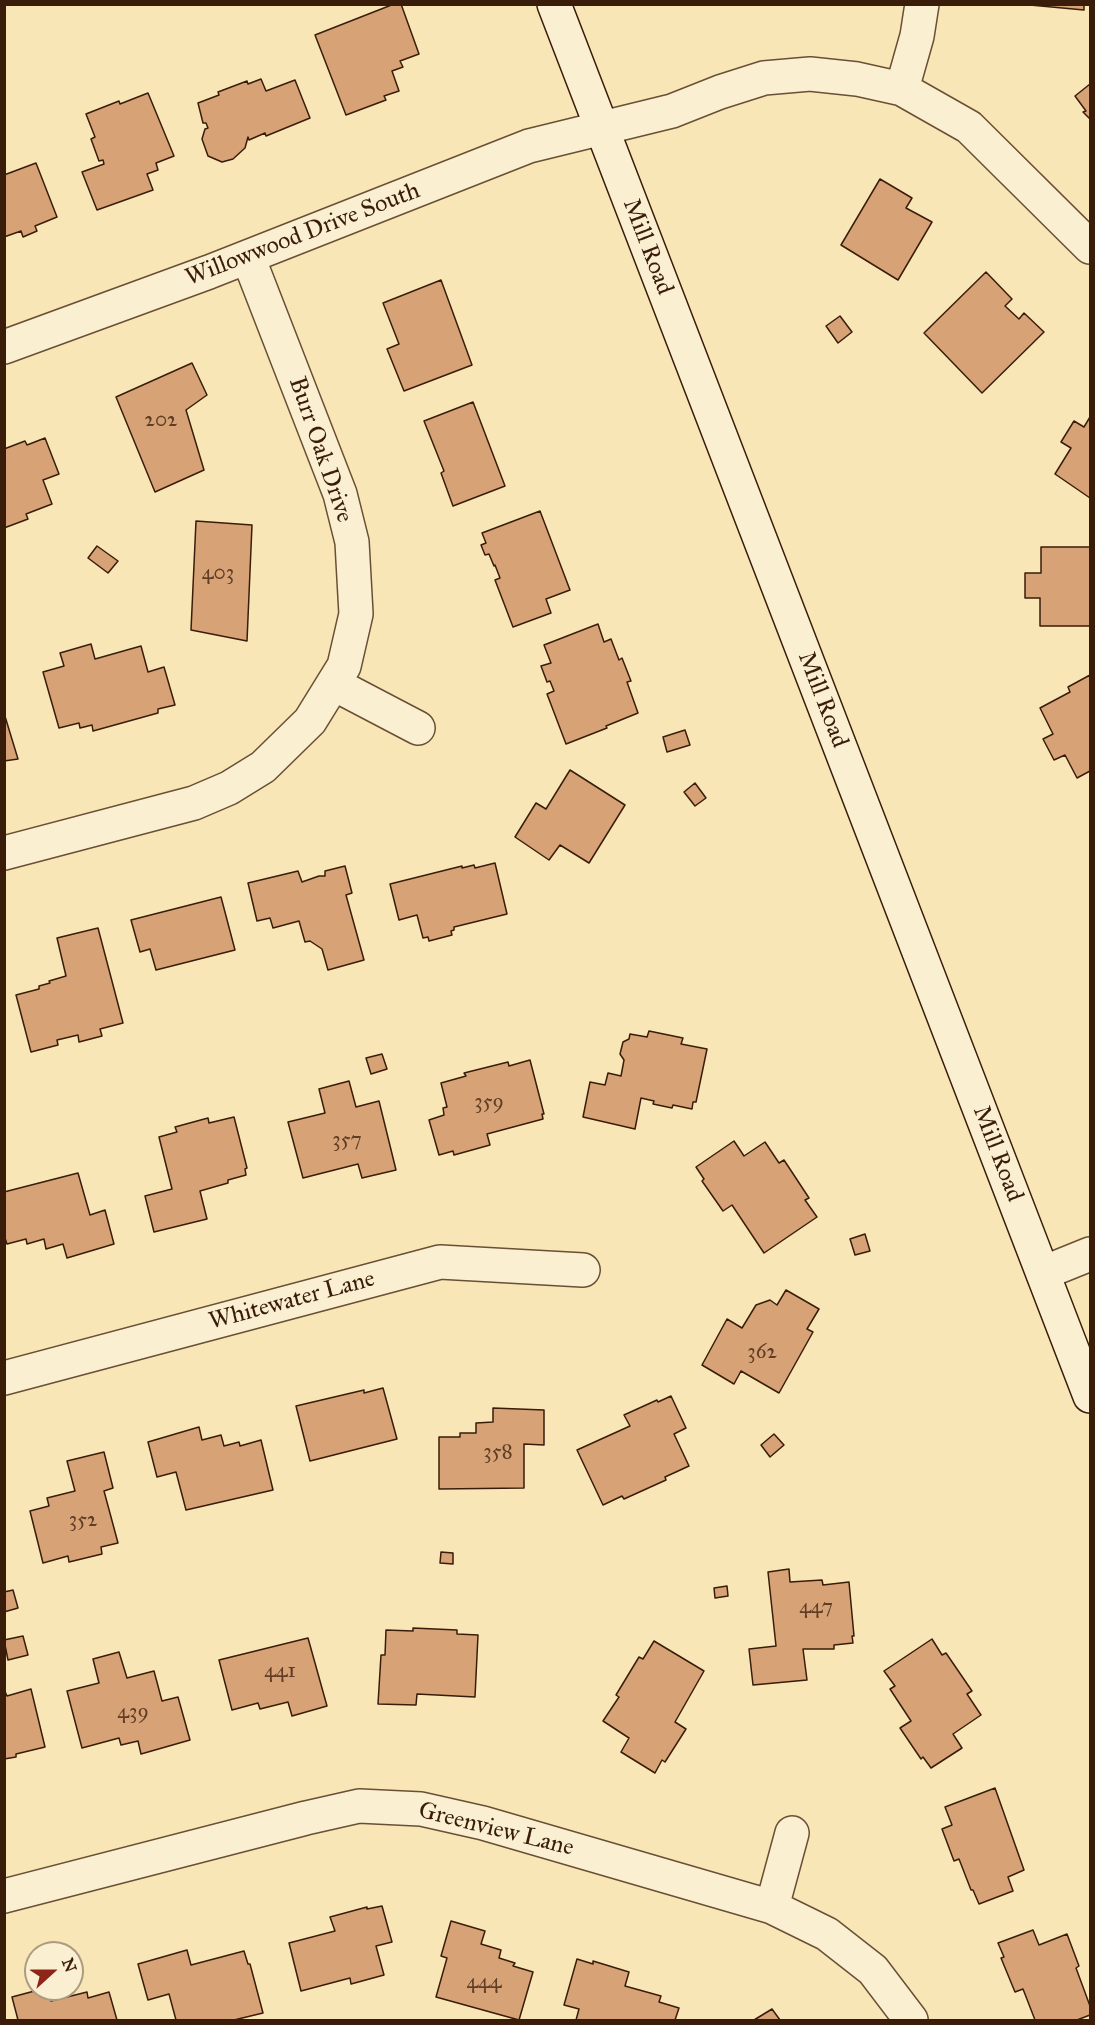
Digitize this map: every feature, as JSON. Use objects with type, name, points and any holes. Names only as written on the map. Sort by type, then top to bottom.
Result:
[{"type":"street","name":"Mill Road","points":[[554,4],[1090,1396]]},
{"type":"street","points":[[902,89],[914,49],[922,4]]},
{"type":"street","name":"Willowwood Drive South","points":[[4,347],[248,256],[529,146],[672,111],[764,78],[810,74],[857,79],[902,89],[969,127],[1090,247]]},
{"type":"street","name":"Burr Oak Drive","points":[[4,853],[194,803],[229,788],[263,767],[310,722],[344,666],[356,614],[352,542],[340,494],[248,256]]},
{"type":"street","points":[[334,684],[418,728]]},
{"type":"street","points":[[1044,1274],[1090,1254]]},
{"type":"street","name":"Whitewater Lane","points":[[4,1378],[440,1262],[583,1270]]},
{"type":"street","name":"Greenview Lane","points":[[4,1896],[359,1806],[421,1809],[483,1823],[771,1908],[827,1935],[873,1970],[911,2020]]},
{"type":"street","points":[[771,1908],[792,1833]]},
{"type":"building","points":[[394,4],[401,4],[419,54],[400,61],[403,67],[392,71],[399,91],[384,96],[386,100],[346,115],[315,35]]},
{"type":"building","points":[[1019,4],[1084,4],[1084,10]]},
{"type":"building","points":[[261,79],[266,91],[295,80],[310,118],[266,136],[265,133],[249,140],[248,137],[245,148],[233,159],[222,162],[208,156],[202,139],[205,129],[208,128],[206,123],[203,123],[198,103],[219,95],[218,92],[247,81],[248,84]]},
{"type":"building","points":[[1090,84],[1090,119],[1083,112],[1086,111],[1075,96]]},
{"type":"building","points":[[148,93],[174,156],[156,163],[158,170],[147,174],[153,190],[97,210],[82,172],[104,164],[103,160],[99,161],[91,139],[95,137],[86,114]]},
{"type":"building","points":[[36,163],[57,217],[35,226],[37,231],[23,237],[21,231],[4,237],[4,175]]},
{"type":"building","points":[[880,179],[912,198],[906,208],[932,222],[898,280],[841,245]]},
{"type":"building","points":[[986,272],[1012,299],[1005,306],[1019,319],[1024,313],[1044,332],[982,393],[924,333]]},
{"type":"building","points":[[441,280],[472,365],[404,391],[387,349],[399,344],[383,303]]},
{"type":"building","points":[[840,316],[852,332],[838,343],[826,326]]},
{"type":"building","points":[[192,363],[207,395],[186,410],[204,470],[155,492],[116,397]]},
{"type":"building","points":[[473,402],[505,486],[453,506],[441,473],[444,471],[424,421]]},
{"type":"building","points":[[1090,417],[1090,498],[1055,474],[1071,448],[1061,442],[1074,421],[1084,427]]},
{"type":"building","points":[[45,438],[59,474],[43,480],[52,504],[26,514],[28,519],[4,528],[4,449],[25,441],[27,445]]},
{"type":"building","points":[[540,511],[570,590],[546,599],[551,613],[513,627],[495,580],[500,578],[495,565],[489,554],[485,555],[481,545],[486,543],[482,533]]},
{"type":"building","points":[[196,521],[252,525],[247,641],[191,630]]},
{"type":"building","points":[[97,546],[118,561],[108,573],[88,558]]},
{"type":"building","points":[[1041,547],[1090,547],[1090,626],[1040,626],[1040,598],[1025,598],[1025,573],[1041,573]]},
{"type":"building","points":[[598,624],[604,642],[611,639],[619,660],[622,658],[631,681],[627,682],[638,713],[566,744],[547,694],[554,691],[550,681],[547,682],[541,666],[551,663],[544,645]]},
{"type":"building","points":[[91,644],[95,659],[141,646],[148,672],[164,667],[175,705],[158,709],[158,713],[93,731],[92,725],[80,728],[79,723],[59,728],[43,672],[64,666],[60,653]]},
{"type":"building","points":[[1090,675],[1090,771],[1077,778],[1065,755],[1054,760],[1043,739],[1053,734],[1040,708],[1070,692],[1068,687]]},
{"type":"building","points":[[4,713],[18,759],[4,761]]},
{"type":"building","points":[[685,730],[690,745],[667,752],[663,737]]},
{"type":"building","points":[[570,770],[625,805],[589,863],[560,845],[549,860],[515,837],[536,803],[546,809]]},
{"type":"building","points":[[695,783],[706,798],[695,806],[684,792]]},
{"type":"building","points":[[495,863],[507,914],[454,927],[451,931],[452,935],[429,941],[428,937],[423,938],[417,915],[399,920],[390,884],[462,866],[462,868],[474,865],[475,868]]},
{"type":"building","points":[[345,866],[352,893],[346,895],[364,960],[328,970],[322,949],[310,941],[305,942],[299,921],[273,928],[270,918],[257,921],[248,883],[298,871],[302,882],[325,876],[325,871]]},
{"type":"building","points":[[221,897],[235,950],[156,970],[150,949],[140,952],[131,920]]},
{"type":"building","points":[[98,928],[123,1023],[100,1029],[102,1036],[79,1042],[78,1035],[57,1040],[58,1045],[31,1052],[16,995],[39,989],[39,986],[50,983],[49,981],[66,976],[57,938]]},
{"type":"building","points":[[649,1031],[683,1038],[681,1044],[707,1049],[696,1102],[693,1102],[692,1109],[653,1104],[654,1101],[641,1098],[635,1129],[583,1117],[590,1082],[605,1085],[608,1073],[621,1076],[624,1060],[620,1054],[623,1042],[629,1039],[630,1034],[647,1037]]},
{"type":"building","points":[[382,1054],[387,1069],[371,1074],[366,1058]]},
{"type":"building","points":[[530,1060],[544,1114],[542,1114],[543,1119],[487,1134],[490,1145],[454,1155],[453,1151],[439,1155],[429,1120],[444,1115],[443,1108],[447,1107],[441,1083],[466,1076],[464,1073],[508,1062],[509,1066]]},
{"type":"building","points":[[349,1081],[356,1107],[379,1101],[396,1170],[362,1178],[358,1164],[303,1178],[288,1122],[325,1113],[319,1089]]},
{"type":"building","points":[[234,1117],[247,1168],[245,1169],[246,1175],[200,1191],[207,1219],[154,1232],[145,1196],[172,1189],[159,1137],[177,1132],[175,1127],[208,1118],[209,1123]]},
{"type":"building","points":[[734,1141],[744,1156],[765,1142],[779,1163],[784,1160],[809,1198],[805,1200],[817,1217],[764,1253],[732,1205],[723,1211],[702,1181],[704,1179],[696,1167]]},
{"type":"building","points":[[78,1173],[90,1215],[105,1210],[114,1244],[67,1258],[63,1244],[46,1249],[44,1239],[27,1244],[26,1239],[7,1244],[4,1235],[4,1192]]},
{"type":"building","points":[[865,1234],[870,1251],[855,1255],[850,1239]]},
{"type":"building","points":[[786,1290],[819,1309],[807,1329],[813,1332],[779,1393],[741,1371],[734,1384],[702,1365],[727,1319],[742,1328],[756,1305],[770,1300],[777,1305]]},
{"type":"building","points":[[383,1388],[397,1439],[310,1461],[296,1406],[364,1390],[364,1393]]},
{"type":"building","points":[[671,1396],[686,1428],[674,1434],[689,1466],[665,1477],[666,1480],[624,1499],[622,1496],[603,1505],[577,1450],[630,1426],[624,1415]]},
{"type":"building","points":[[493,1408],[544,1410],[544,1445],[524,1444],[524,1488],[439,1489],[439,1437],[460,1437],[460,1433],[476,1433],[476,1423],[493,1422]]},
{"type":"building","points":[[199,1427],[202,1440],[221,1435],[224,1446],[239,1442],[240,1446],[261,1440],[273,1490],[186,1510],[176,1472],[157,1477],[148,1442]]},
{"type":"building","points":[[774,1434],[784,1445],[770,1457],[761,1445]]},
{"type":"building","points":[[104,1452],[113,1488],[104,1491],[118,1543],[101,1547],[102,1554],[69,1562],[68,1556],[43,1563],[30,1511],[49,1506],[47,1498],[75,1491],[67,1461]]},
{"type":"building","points":[[441,1552],[453,1553],[453,1564],[440,1563]]},
{"type":"building","points":[[789,1569],[790,1582],[822,1580],[823,1585],[849,1582],[853,1643],[834,1645],[834,1649],[803,1649],[807,1680],[753,1685],[749,1649],[776,1646],[768,1572]]},
{"type":"building","points":[[727,1586],[728,1596],[715,1598],[714,1588]]},
{"type":"building","points":[[13,1590],[18,1608],[4,1612],[4,1592]]},
{"type":"building","points":[[413,1628],[457,1630],[457,1634],[478,1635],[475,1697],[417,1694],[416,1705],[378,1704],[381,1655],[385,1655],[386,1630],[413,1631]]},
{"type":"building","points":[[23,1636],[28,1655],[8,1660],[4,1640]]},
{"type":"building","points":[[308,1638],[327,1706],[292,1716],[288,1702],[260,1709],[258,1703],[232,1710],[219,1660]]},
{"type":"building","points":[[932,1639],[942,1655],[946,1653],[972,1691],[967,1694],[981,1715],[953,1734],[962,1748],[931,1768],[923,1757],[921,1759],[900,1728],[911,1721],[890,1689],[895,1686],[884,1671]]},
{"type":"building","points":[[654,1641],[704,1671],[675,1722],[686,1729],[665,1762],[662,1760],[655,1773],[621,1752],[629,1738],[603,1721],[619,1697],[616,1695],[639,1657],[643,1659]]},
{"type":"building","points":[[119,1652],[127,1678],[154,1671],[162,1701],[178,1697],[190,1740],[141,1754],[138,1741],[121,1745],[119,1738],[82,1748],[67,1691],[99,1683],[93,1659]]},
{"type":"building","points":[[4,1689],[7,1696],[31,1689],[45,1747],[4,1759]]},
{"type":"building","points":[[995,1788],[1024,1870],[1008,1877],[1013,1891],[979,1904],[959,1859],[954,1861],[942,1829],[952,1825],[945,1807]]},
{"type":"building","points":[[382,1906],[392,1942],[376,1946],[384,1975],[351,1984],[350,1978],[301,1991],[289,1943],[335,1931],[330,1917],[367,1907],[367,1909]]},
{"type":"building","points":[[451,1921],[485,1931],[481,1944],[501,1950],[499,1958],[515,1963],[513,1966],[533,1972],[519,2020],[436,1997],[447,1958],[441,1956]]},
{"type":"building","points":[[1033,1930],[1039,1945],[1067,1934],[1079,1966],[1076,1968],[1090,2006],[1090,2015],[1077,2020],[1035,2020],[1023,1989],[1015,1992],[1001,1958],[1004,1957],[998,1943]]},
{"type":"building","points":[[187,1950],[191,1965],[244,1951],[248,1964],[250,1964],[263,2013],[234,2020],[176,2020],[169,1994],[148,2000],[138,1964]]},
{"type":"building","points":[[577,1959],[593,1964],[593,1961],[629,1972],[625,1986],[661,1996],[659,2002],[679,2008],[675,2020],[576,2020],[579,2009],[564,2005]]},
{"type":"building","points":[[87,1992],[88,1998],[109,1992],[117,2020],[18,2020],[12,1997],[24,1994],[24,2001],[84,2001],[84,1993]]},
{"type":"building","points":[[772,2009],[780,2020],[754,2020]]}]
